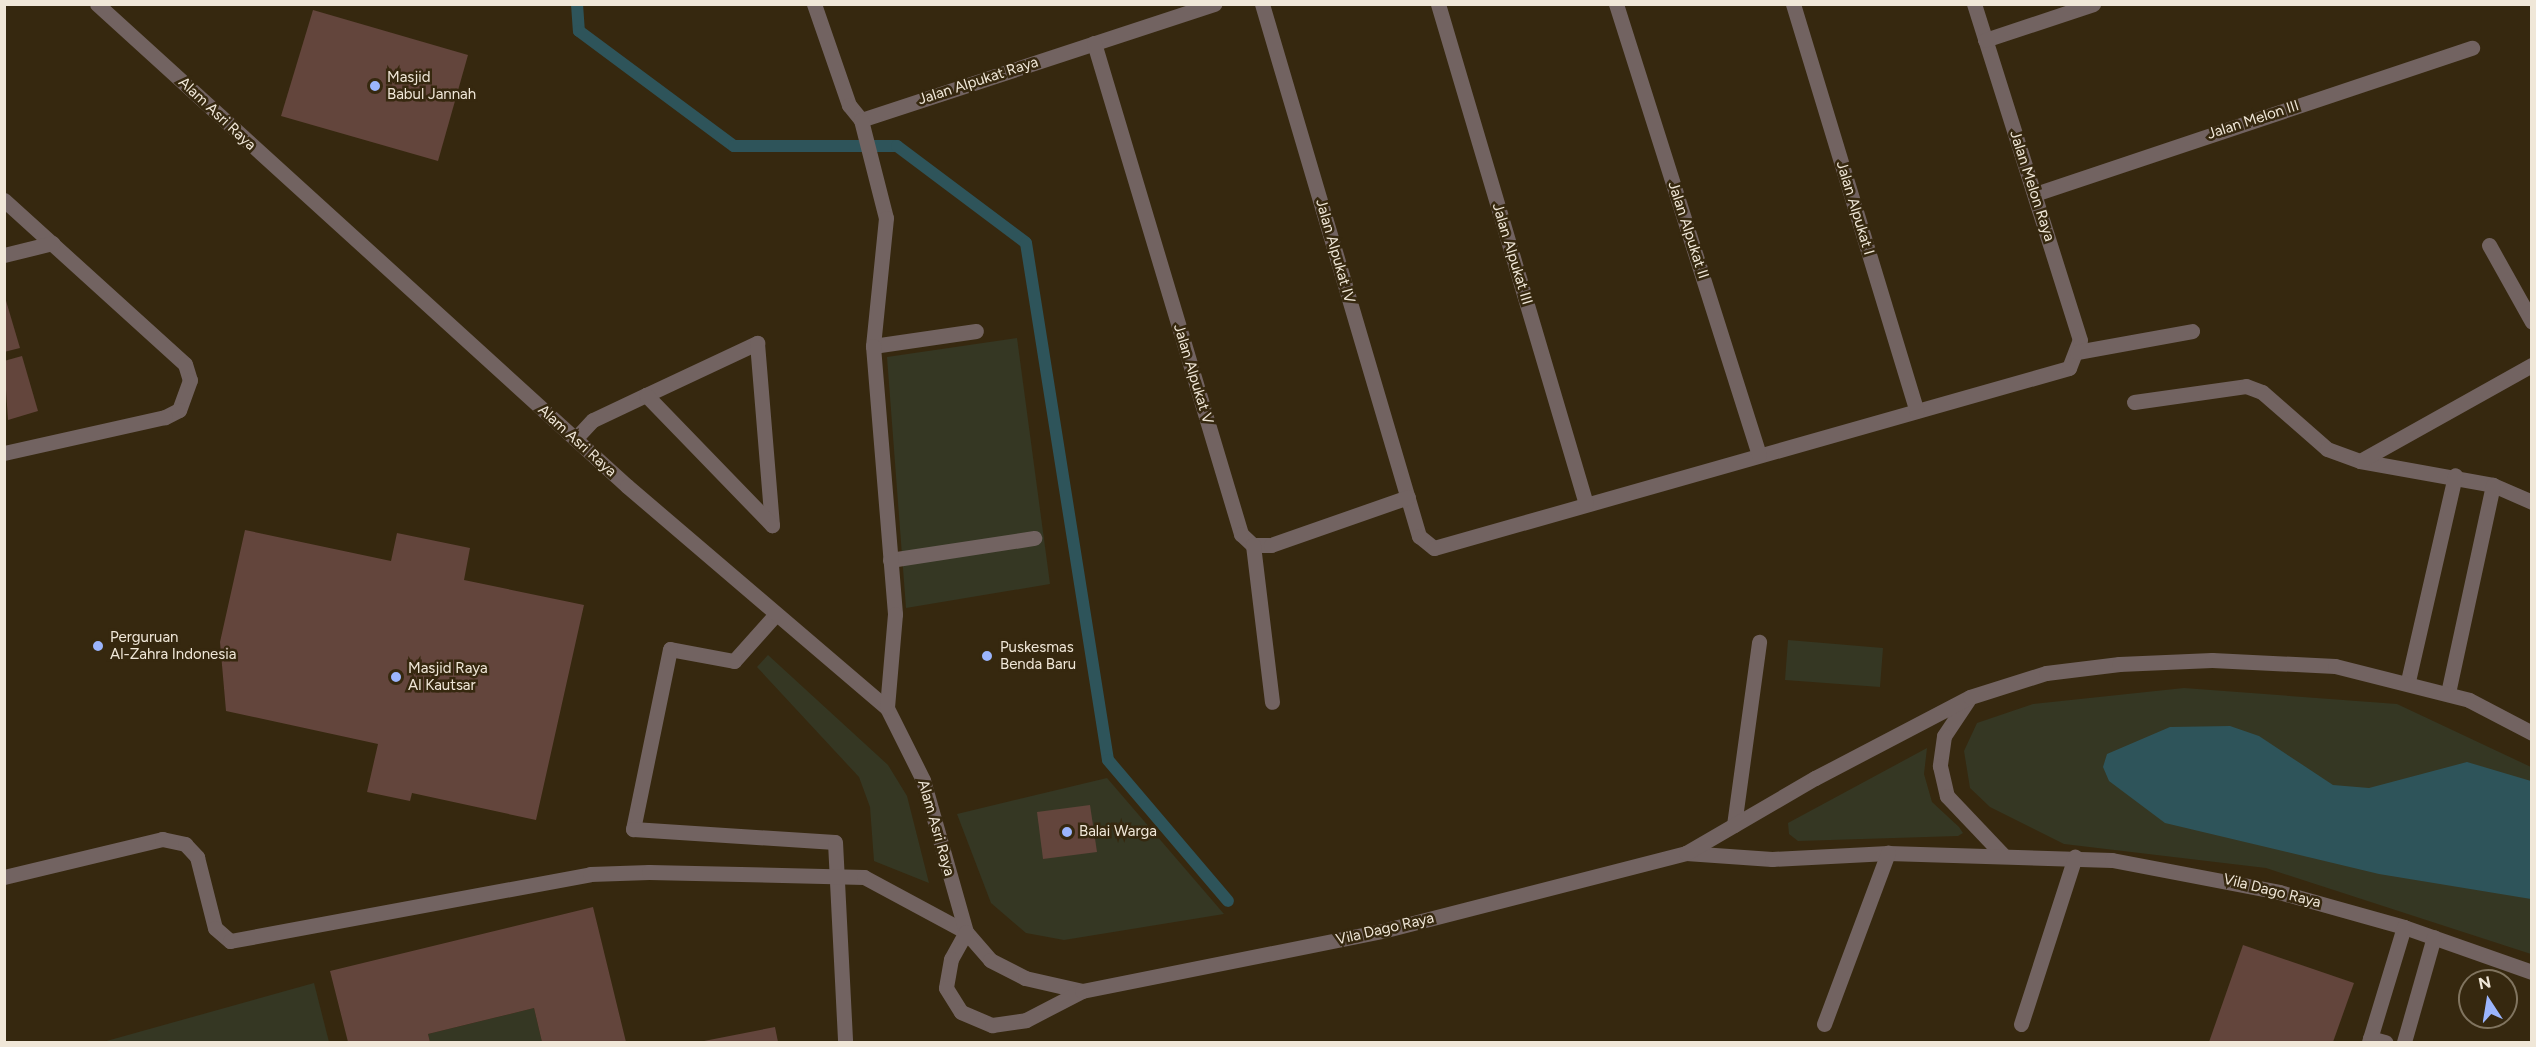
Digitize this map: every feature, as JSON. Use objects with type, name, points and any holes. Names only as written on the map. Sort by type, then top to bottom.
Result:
[{"type":"street","name":"Alam Asri Raya","points":[[97,4],[575,439],[776,615],[887,708],[923,780],[966,932]]},
{"type":"street","points":[[814,4],[849,105],[861,120],[886,218],[873,345],[895,614],[887,708]]},
{"type":"street","name":"Jalan Alpukat Raya","points":[[861,120],[1214,4]]},
{"type":"street","name":"Jalan Alpukat IV","points":[[1262,4],[1419,536],[1434,548],[1586,504]]},
{"type":"street","name":"Jalan Alpukat III","points":[[1437,4],[1586,504]]},
{"type":"street","name":"Jalan Alpukat II","points":[[1616,4],[1759,455]]},
{"type":"street","name":"Jalan Alpukat I","points":[[1793,4],[1917,411]]},
{"type":"street","name":"Jalan Melon Raya","points":[[1974,4],[2080,340],[2077,352]]},
{"type":"street","points":[[1985,39],[2093,4]]},
{"type":"street","name":"Jalan Alpukat V","points":[[1094,43],[1241,534],[1253,545]]},
{"type":"street","name":"Jalan Melon III","points":[[2035,194],[2472,48]]},
{"type":"street","points":[[4,200],[185,364],[187,396],[179,410],[165,417],[4,453]]},
{"type":"street","points":[[4,255],[53,243]]},
{"type":"street","points":[[2489,245],[2532,322]]},
{"type":"street","points":[[873,345],[976,331]]},
{"type":"street","points":[[1586,504],[2069,368],[2077,352],[2192,331]]},
{"type":"street","points":[[575,439],[593,420],[646,395],[757,343],[772,525],[646,395]]},
{"type":"street","points":[[2360,461],[2532,365]]},
{"type":"street","points":[[2134,402],[2246,386],[2262,392],[2327,449],[2360,461],[2455,475],[2493,485],[2532,502]]},
{"type":"street","points":[[2408,681],[2455,475]]},
{"type":"street","points":[[2448,693],[2493,485]]},
{"type":"street","points":[[1272,702],[1253,545],[1271,545],[1408,497]]},
{"type":"street","points":[[890,560],[1034,538]]},
{"type":"street","points":[[776,615],[734,661],[670,649],[633,830],[835,842],[834,875],[845,1042]]},
{"type":"street","points":[[1734,825],[1759,642]]},
{"type":"street","name":"Vila Dago Raya","points":[[1082,992],[1024,978],[990,960],[966,932],[951,959],[946,988],[961,1012],[992,1025],[1026,1020],[1082,992],[1386,930],[1686,853],[1970,698],[2046,673],[2154,662],[2336,666],[2408,681],[2448,693],[2532,733]]},
{"type":"street","points":[[1970,698],[1944,736],[1940,766],[1947,796],[2003,855]]},
{"type":"street","points":[[4,877],[162,839],[185,843],[197,857],[215,928],[230,941],[590,874],[864,877],[966,932]]},
{"type":"street","name":"Vila Dago Raya","points":[[1686,853],[1772,859],[1888,853],[2075,857],[2197,873],[2404,927],[2532,972]]},
{"type":"street","points":[[1824,1024],[1888,853]]},
{"type":"street","points":[[2021,1024],[2075,857]]},
{"type":"street","points":[[2374,1041],[2404,927]]},
{"type":"street","points":[[2404,1042],[2434,937]]},
{"type":"green space","points":[[1017,338],[1050,584],[906,608],[887,357]]},
{"type":"green space","points":[[1788,640],[1883,648],[1880,687],[1785,680]]},
{"type":"green space","points":[[768,655],[888,765],[907,796],[929,883],[874,861],[870,807],[859,777],[757,667]]},
{"type":"green space","points":[[2184,688],[2397,704],[2531,767],[2531,954],[2266,868],[2064,844],[1990,807],[1970,788],[1964,751],[1977,723],[2033,704]]},
{"type":"green space","points":[[1927,748],[1924,774],[1932,802],[1963,833],[1958,836],[1798,841],[1789,834],[1788,823]]},
{"type":"green space","points":[[1107,778],[1224,914],[1064,940],[1026,933],[991,903],[957,814]]},
{"type":"green space","points":[[314,983],[329,1042],[103,1042]]},
{"type":"green space","points":[[534,1008],[542,1042],[430,1042],[428,1034]]},
{"type":"water","points":[[2230,726],[2259,736],[2333,785],[2369,788],[2467,762],[2531,781],[2531,899],[2379,874],[2165,823],[2109,781],[2103,767],[2107,754],[2170,727]]},
{"type":"building","name":"Masjid Babul Jannah","points":[[313,10],[468,55],[438,161],[281,116]]},
{"type":"building","points":[[4,294],[20,348],[4,352]]},
{"type":"building","points":[[22,356],[38,411],[8,420],[4,361]]},
{"type":"building","name":"Masjid Raya Al Kautsar","points":[[245,530],[391,561],[397,533],[470,548],[464,580],[584,605],[536,820],[412,793],[410,801],[367,792],[378,744],[226,711],[220,642]]},
{"type":"building","name":"Balai Warga","points":[[1090,805],[1097,852],[1043,859],[1037,812]]},
{"type":"building","points":[[593,907],[626,1042],[542,1042],[534,1008],[428,1034],[430,1042],[348,1042],[330,971]]},
{"type":"building","points":[[2243,945],[2354,983],[2333,1042],[2209,1042]]},
{"type":"building","points":[[775,1027],[778,1042],[704,1042],[704,1041]]},
{"type":"waterway","points":[[577,4],[579,31],[734,146],[897,146],[1026,243],[1108,760],[1228,901]]},
{"type":"place","name":"Masjid Babul Jannah","points":[[375,86]]},
{"type":"place","name":"Perguruan Al-Zahra Indonesia","points":[[98,646]]},
{"type":"place","name":"Puskesmas Benda Baru","points":[[987,656]]},
{"type":"place","name":"Masjid Raya Al Kautsar","points":[[396,677]]},
{"type":"place","name":"Balai Warga","points":[[1067,832]]}]
